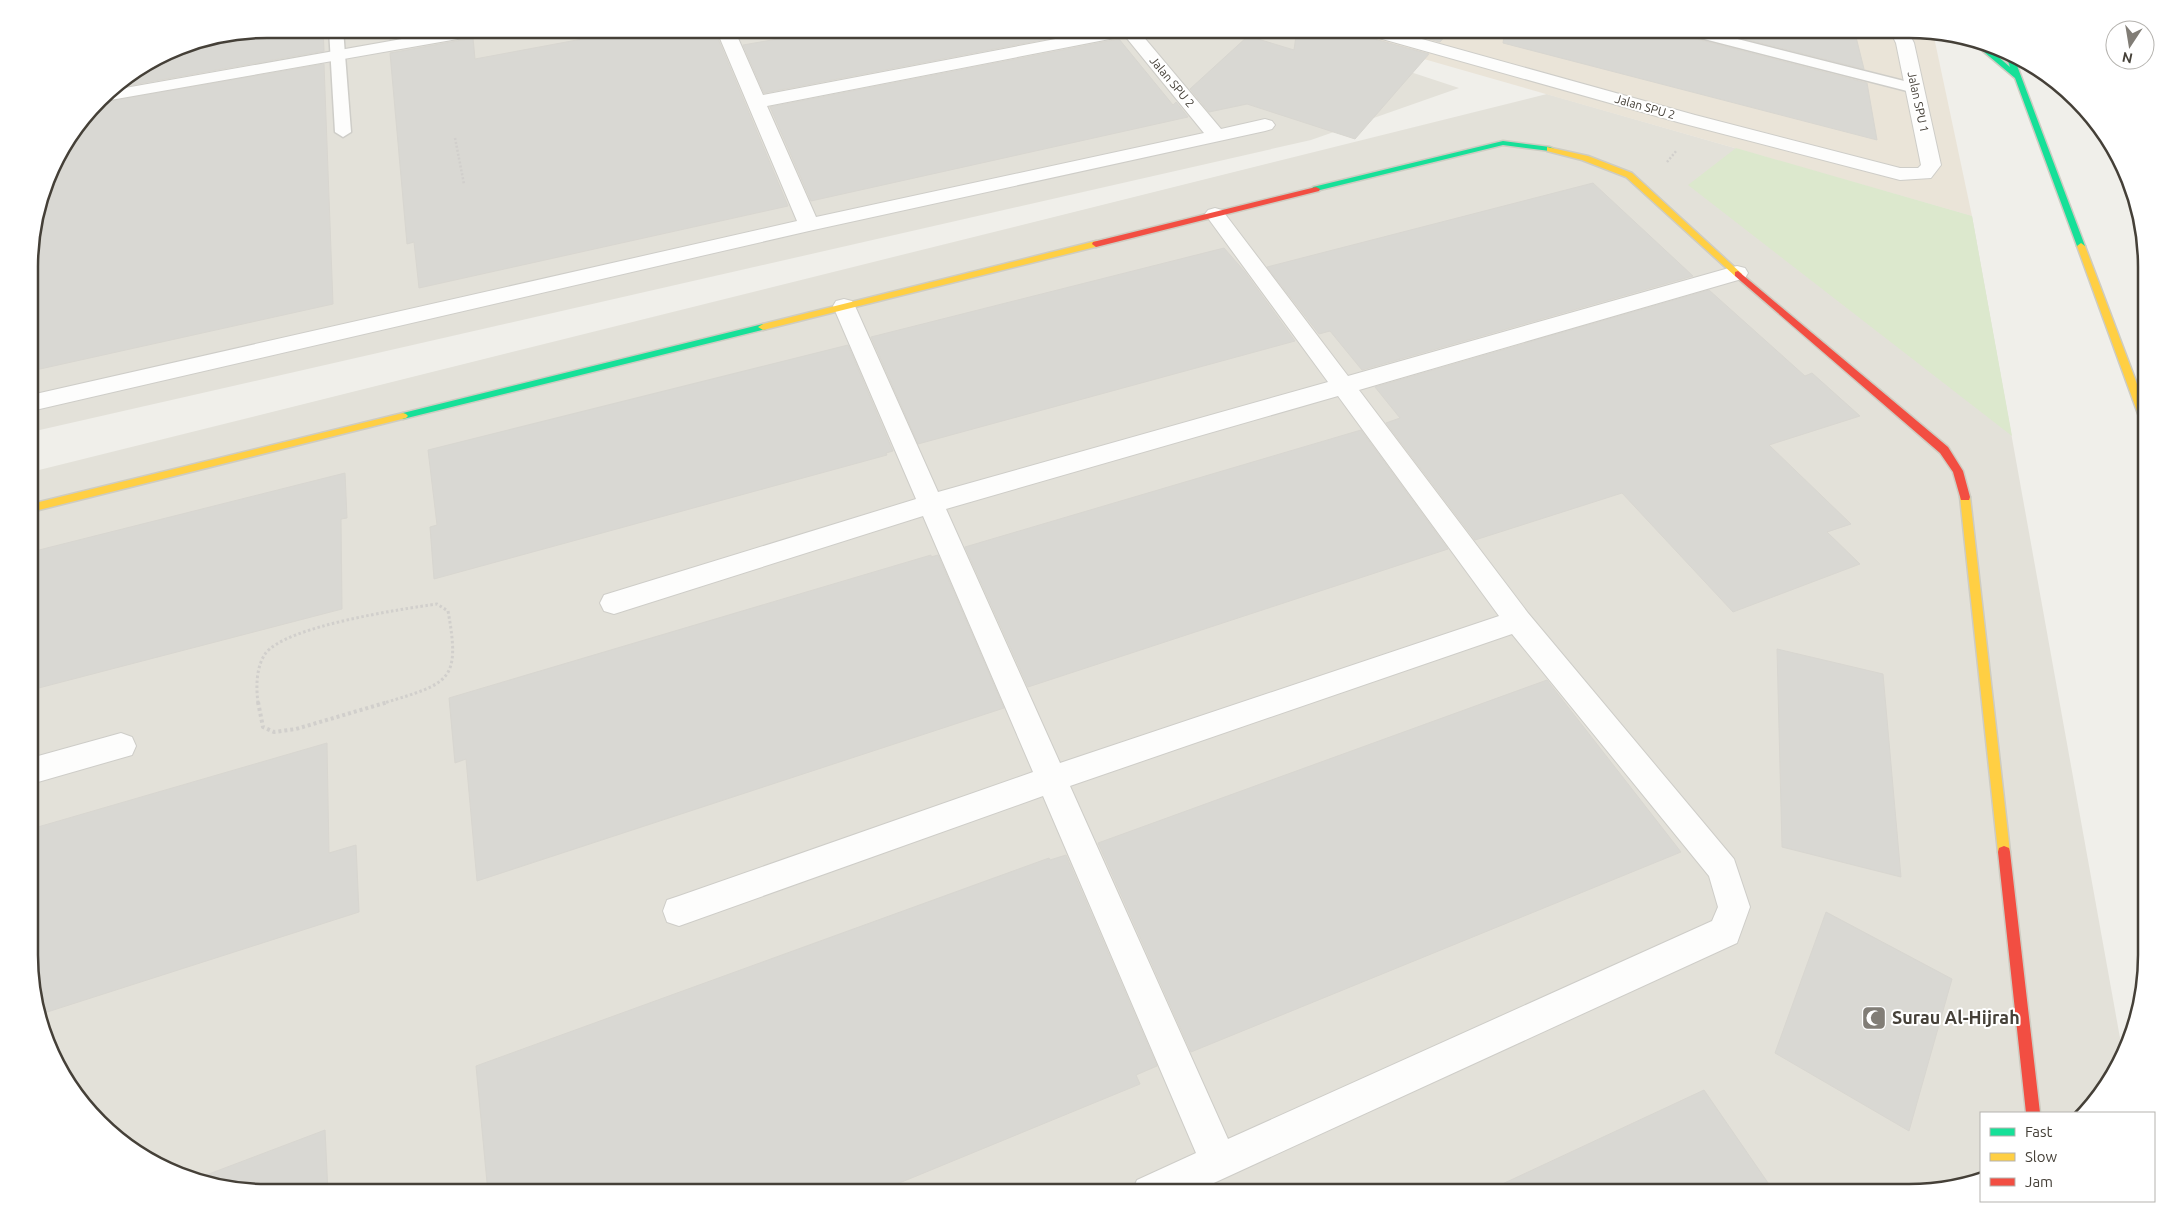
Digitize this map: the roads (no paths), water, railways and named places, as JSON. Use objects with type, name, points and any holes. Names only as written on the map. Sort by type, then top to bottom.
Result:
[{"type":"main road","points":[[1990,53],[2019,78]]},
{"type":"main road","points":[[2013,63],[2138,400]]},
{"type":"main road","points":[[38,506],[1503,143],[1540,147],[1585,158],[1630,175],[1737,273],[1944,450],[1958,471],[1964,491],[2033,1112]]},
{"type":"street","points":[[115,95],[438,38]]},
{"type":"street","points":[[729,38],[809,225]]},
{"type":"street","points":[[757,102],[1083,38]]},
{"type":"street","name":"Jalan SPU 2","points":[[1136,38],[1216,135]]},
{"type":"street","name":"Jalan SPU 2","points":[[1399,38],[1688,119],[1900,174],[1924,174]]},
{"type":"street","name":"Jalan SPU 1","points":[[1902,38],[1931,164],[1924,174]]},
{"type":"street","points":[[38,401],[809,225],[1265,125]]},
{"type":"street","points":[[1170,1184],[1725,932],[1734,907],[1723,869],[1518,620],[1215,214]]},
{"type":"street","points":[[614,603],[931,504],[1737,273]]},
{"type":"street","points":[[844,306],[1219,1162]]},
{"type":"street","points":[[679,911],[1052,779],[1518,620]]},
{"type":"street","points":[[38,769],[121,746]]},
{"type":"lane","points":[[337,38],[343,132]]},
{"type":"lane","points":[[1718,38],[1915,88]]},
{"type":"place","name":"Surau Al-Hijrah","points":[[1874,1018]]}]
